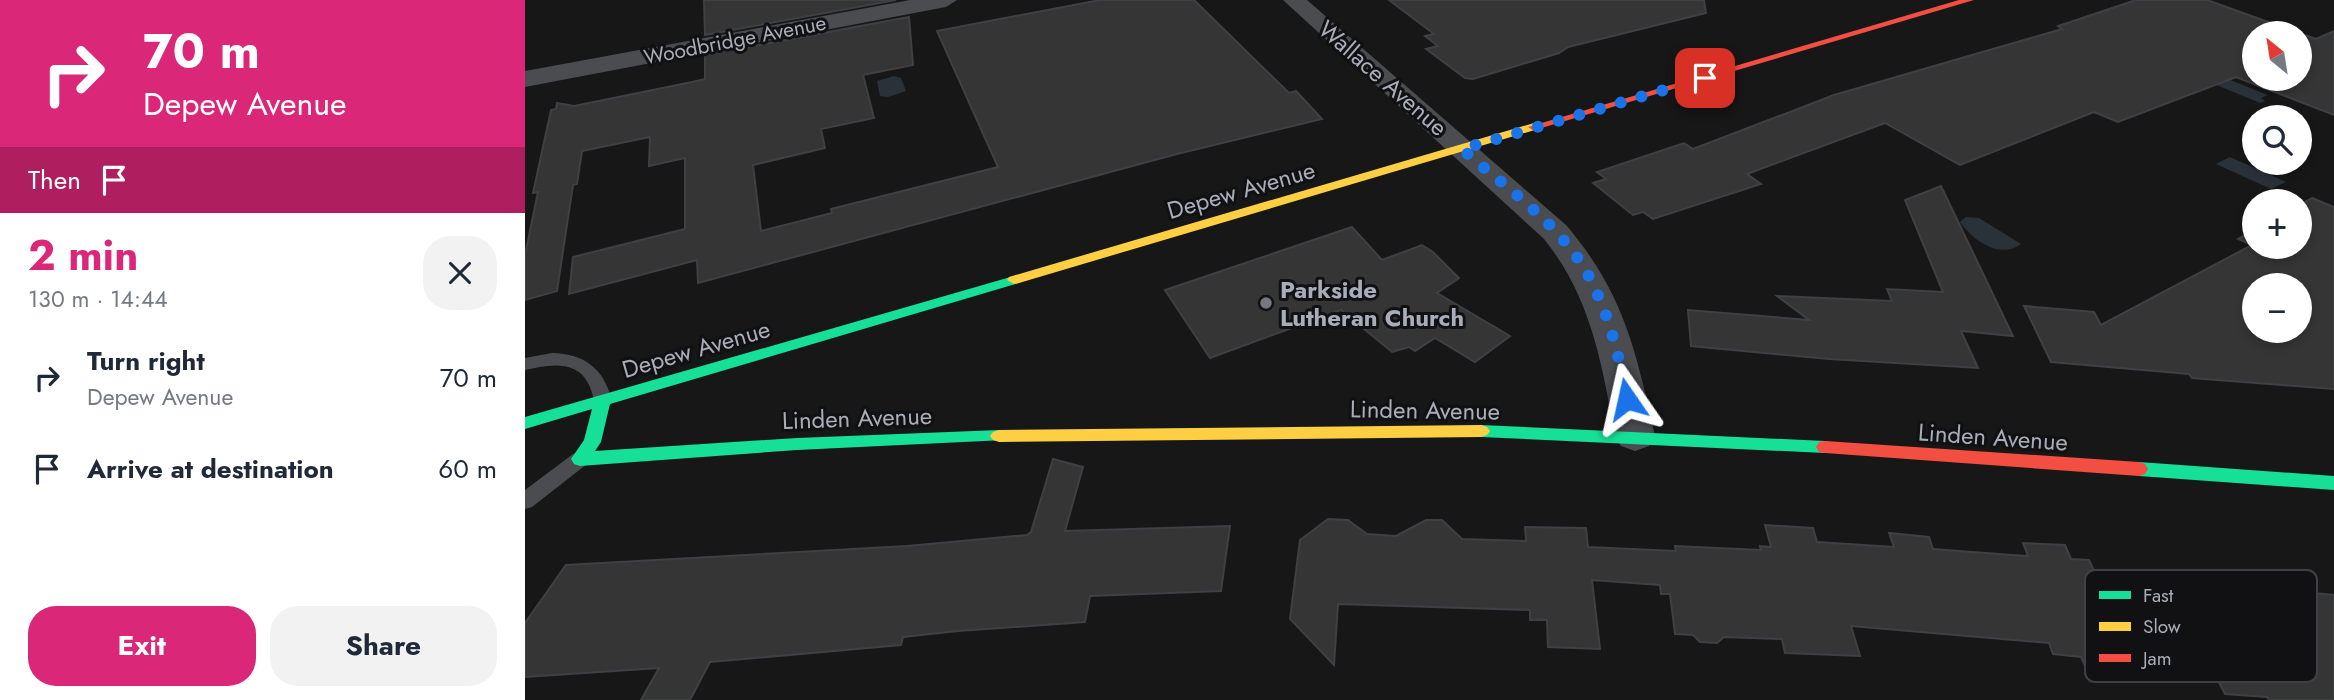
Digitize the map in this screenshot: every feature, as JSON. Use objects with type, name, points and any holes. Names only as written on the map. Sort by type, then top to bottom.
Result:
[{"type":"street","name":"Woodbridge Avenue","points":[[525,79],[946,0]]},
{"type":"street","name":"Wallace Avenue","points":[[1294,0],[1555,232],[1583,266],[1618,352],[1635,436]]},
{"type":"street","name":"Depew Avenue","points":[[525,423],[1969,0]]},
{"type":"street","points":[[580,459],[592,442],[603,400]]},
{"type":"street","name":"Linden Avenue","points":[[580,459],[729,446],[1009,435],[1427,432],[1635,436],[2334,483]]},
{"type":"lane","points":[[525,364],[543,359],[568,359],[587,369],[600,381],[603,400]]},
{"type":"lane","points":[[525,501],[580,459]]},
{"type":"shaded area","points":[[2215,74],[2242,85],[2242,91],[2258,91],[2268,95],[2261,98],[2265,101],[2260,103],[2202,79]]},
{"type":"shaded area","points":[[894,76],[901,78],[906,91],[888,97],[880,96],[877,81]]},
{"type":"shaded area","points":[[2230,157],[2242,162],[2242,175],[2270,175],[2286,182],[2271,189],[2216,164]]},
{"type":"shaded area","points":[[1966,217],[1979,218],[2021,244],[2004,250],[1987,246],[1960,222]]},
{"type":"building","points":[[704,0],[896,0],[705,35]]},
{"type":"building","points":[[1100,0],[1194,0],[1289,93],[1296,91],[1322,119],[1177,154],[698,283],[697,260],[569,294],[573,257],[685,229],[685,158],[649,166],[650,137],[582,151],[577,184],[573,185],[557,291],[525,300],[525,255],[538,192],[533,193],[551,110],[556,109],[557,103],[574,106],[705,79],[705,55],[909,17],[913,65],[863,75],[874,118],[821,129],[825,148],[753,165],[761,231],[832,213],[831,209],[998,167],[937,31]]},
{"type":"building","points":[[1389,0],[1704,0],[1706,13],[1568,47],[1559,53],[1473,79],[1465,78],[1426,49],[1438,46],[1425,36],[1434,34]]},
{"type":"building","points":[[2136,0],[2207,0],[2266,21],[2242,21],[2242,79],[2236,77],[2118,122],[2094,112],[1960,165],[1885,123],[1747,174],[1761,184],[1653,219],[1643,212],[1633,215],[1593,183],[1606,179],[1597,172],[1684,143],[1693,149],[1834,95],[2062,29],[2058,26]]},
{"type":"building","points":[[2334,31],[2334,115],[2272,91],[2312,91],[2312,38],[2316,39]]},
{"type":"building","points":[[1941,186],[2013,336],[1961,331],[1978,368],[1829,359],[1691,346],[1688,310],[1809,320],[1777,296],[1892,301],[1887,289],[1943,292],[1905,200]]},
{"type":"building","points":[[2312,198],[2334,207],[2334,389],[2192,378],[2189,374],[2051,362],[2024,306],[2094,312],[2101,325],[2242,250],[2242,259],[2312,259]]},
{"type":"building","name":"Parkside Lutheran Church","points":[[1352,227],[1382,260],[1422,245],[1433,252],[1459,278],[1437,293],[1510,336],[1475,362],[1435,338],[1415,351],[1409,347],[1392,352],[1341,310],[1210,358],[1165,290]]},
{"type":"building","points":[[1053,459],[1083,467],[1065,531],[1230,526],[1221,591],[1090,596],[1085,622],[958,631],[903,637],[901,645],[710,662],[690,700],[641,700],[659,668],[525,677],[525,623],[566,565],[907,546],[1027,535],[1031,532]]},
{"type":"building","points":[[1328,519],[1348,520],[1367,534],[1396,536],[1426,520],[1442,520],[1462,539],[1526,541],[1525,527],[1586,528],[1588,547],[1676,551],[1675,546],[1761,550],[1760,546],[1771,547],[1765,525],[1813,528],[1817,542],[1894,547],[1889,533],[1929,537],[1933,549],[2012,555],[2028,556],[2023,543],[2065,545],[2071,559],[2089,560],[2094,570],[2085,570],[2085,666],[2081,657],[2053,654],[2049,643],[1851,626],[1860,656],[1785,653],[1782,639],[1724,637],[1717,643],[1700,642],[1693,635],[1675,634],[1670,594],[1661,594],[1660,585],[1592,580],[1600,649],[1548,647],[1547,620],[1530,620],[1530,610],[1338,604],[1334,665],[1290,619],[1300,540]]},
{"type":"building","points":[[2317,593],[2334,595],[2334,700],[2269,700],[2267,697],[2225,694],[2219,682],[2317,682]]},
{"type":"traffic: fast","points":[[525,423],[1014,280]]},
{"type":"traffic: fast","points":[[603,400],[592,442],[580,459],[797,444],[999,436]]},
{"type":"traffic: fast","points":[[1481,431],[1825,447]]},
{"type":"traffic: fast","points":[[2139,469],[2334,483]]},
{"type":"traffic: slow","points":[[1014,280],[1534,127]]},
{"type":"traffic: slow","points":[[999,436],[1481,431]]},
{"type":"traffic: jam","points":[[1534,127],[1969,0]]},
{"type":"traffic: jam","points":[[1825,447],[2139,469]]},
{"type":"place","name":"Parkside Lutheran Church","points":[[1266,303]]},
{"type":"route","points":[[1627,399],[1610,326],[1583,266],[1555,232],[1462,149],[1705,78]]}]
